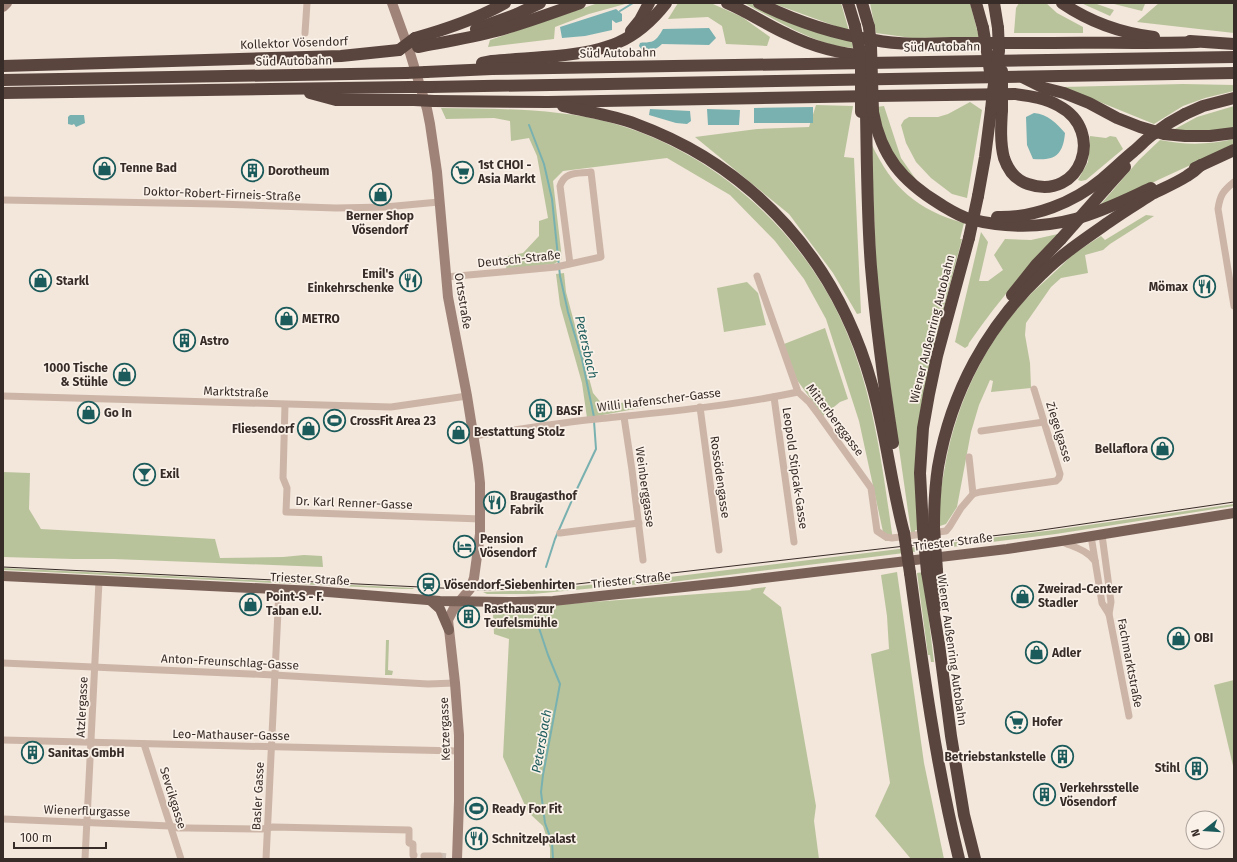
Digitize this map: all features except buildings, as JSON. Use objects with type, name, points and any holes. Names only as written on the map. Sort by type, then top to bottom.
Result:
[{"type":"highway","points":[[416,43],[481,16],[505,3]]},
{"type":"highway","points":[[416,43],[471,31],[517,14],[540,3]]},
{"type":"highway","name":"Kollektor Vösendorf","points":[[3,66],[341,56],[399,50],[416,43],[470,37],[496,31],[580,3]]},
{"type":"highway","points":[[626,39],[633,27],[640,20],[649,3]]},
{"type":"highway","points":[[454,70],[492,61],[588,52],[614,45],[626,39],[648,24],[666,3]]},
{"type":"highway","points":[[727,3],[806,43],[836,52],[905,57],[916,62]]},
{"type":"highway","points":[[759,3],[776,12],[838,32],[874,40],[903,43],[1097,42],[1160,44],[1197,42]]},
{"type":"highway","points":[[848,3],[862,26],[866,44],[868,210],[877,330],[904,533],[934,738],[949,818],[959,859]]},
{"type":"highway","points":[[860,3],[862,26],[861,57],[867,112],[883,146],[899,171],[910,182],[927,196],[952,212],[969,219],[1009,225],[1050,224],[1076,219],[1106,208],[1234,150]]},
{"type":"highway","points":[[976,3],[988,52],[993,91]]},
{"type":"highway","points":[[293,89],[336,100],[434,101],[548,102],[564,101],[882,96],[1015,94],[1032,96],[1047,100],[1070,113],[1077,122],[1082,133],[1084,144],[1083,156],[1079,166],[1065,182],[1056,186],[1045,188],[1022,182],[1008,168],[1002,150],[1001,135],[996,110],[1002,62],[999,51],[998,28],[994,3]]},
{"type":"highway","points":[[1062,3],[1088,19],[1124,32],[1142,36],[1197,42],[1234,44]]},
{"type":"highway","name":"Wiener Außenring Autobahn","points":[[929,528],[920,473],[924,428],[937,356],[969,238],[996,110],[993,91],[999,51]]},
{"type":"highway","name":"Süd Autobahn","points":[[3,80],[406,73],[454,70],[1234,57]]},
{"type":"highway","points":[[3,93],[1234,73]]},
{"type":"highway","points":[[1021,76],[1044,88],[1064,93],[1089,103],[1116,118],[1164,134],[1210,136],[1234,133]]},
{"type":"highway","points":[[945,207],[970,214],[989,217],[1028,215],[1047,210],[1083,192],[1100,180],[1152,139],[1155,133],[1169,123],[1203,106],[1234,98]]},
{"type":"highway","points":[[548,102],[604,114],[636,124],[676,141],[724,170],[754,193],[787,225],[813,258],[831,285],[857,340],[867,367],[876,400],[898,512],[904,533]]},
{"type":"highway","points":[[939,644],[929,528],[934,480],[942,436],[950,407],[966,368],[984,334],[998,312],[1036,266],[1106,188],[1135,153]]},
{"type":"highway","points":[[929,528],[935,504],[938,467],[946,431],[957,399],[977,356],[1003,316],[1043,273],[1068,252],[1109,222],[1150,195],[1187,176],[1201,165]]},
{"type":"highway","name":"Wiener Außenring Autobahn","points":[[933,571],[939,644],[951,736],[964,815],[975,859]]},
{"type":"main road","points":[[3,7],[6,3]]},
{"type":"main road","name":"Ortsstraße","points":[[392,3],[410,53],[427,109],[434,146],[448,297],[474,436],[480,483],[481,519],[474,582],[459,601]]},
{"type":"main road","name":"Triester Straße","points":[[3,576],[322,592],[430,600],[528,602],[565,600],[1007,549],[1234,513]]},
{"type":"main road","points":[[430,600],[440,610],[449,630]]},
{"type":"main road","name":"Ketzergasse","points":[[455,858],[459,801],[459,751],[455,683],[448,622],[459,601]]},
{"type":"street","points":[[305,33],[307,3]]},
{"type":"street","name":"Deutsch-Straße","points":[[446,277],[558,267],[601,257],[591,172],[567,175],[563,178],[560,186],[570,264]]},
{"type":"street","points":[[1234,182],[1224,190],[1219,201],[1218,209],[1234,306]]},
{"type":"street","name":"Doktor-Robert-Firneis-Straße","points":[[3,200],[336,208],[385,207],[440,202]]},
{"type":"street","name":"Mitterberggasse","points":[[757,276],[798,392],[816,411],[871,488],[877,531],[892,538],[946,531],[961,508],[973,494]]},
{"type":"street","name":"Ziegelgasse","points":[[973,494],[1056,481],[1059,478],[1060,474],[1034,389]]},
{"type":"street","name":"Willi Hafenscher-Gasse","points":[[474,436],[594,419],[774,397],[798,392]]},
{"type":"street","name":"Marktstraße","points":[[3,396],[391,407],[467,396]]},
{"type":"street","name":"Leopold Stipcak-Gasse","points":[[774,397],[794,542]]},
{"type":"street","name":"Dr. Karl Renner-Gasse","points":[[285,405],[283,478],[287,488],[286,512],[481,519]]},
{"type":"street","name":"Rossödengasse","points":[[700,407],[719,550]]},
{"type":"street","name":"Weinberggasse","points":[[624,416],[643,560]]},
{"type":"street","points":[[981,431],[1044,422]]},
{"type":"street","points":[[968,456],[973,494]]},
{"type":"street","points":[[560,533],[639,523]]},
{"type":"street","name":"Fachmarktstraße","points":[[1102,535],[1111,602],[1109,614],[1129,716]]},
{"type":"street","name":"Fachmarktstraße","points":[[1091,536],[1102,604],[1109,614]]},
{"type":"street","points":[[1061,541],[1085,552],[1095,561]]},
{"type":"street","name":"Atzlergasse","points":[[85,859],[99,581]]},
{"type":"street","name":"Basler Gasse","points":[[266,859],[279,590]]},
{"type":"street","name":"Anton-Freunschlag-Gasse","points":[[3,663],[274,675],[428,684],[455,683]]},
{"type":"street","name":"Leo-Mathauser-Gasse","points":[[3,740],[459,751]]},
{"type":"street","name":"Sevcikgasse","points":[[144,744],[181,859]]},
{"type":"street","name":"Wienerflurgasse","points":[[3,819],[170,826],[178,828],[274,827],[409,830],[409,843],[413,844],[414,855]]},
{"type":"street","points":[[424,856],[438,856]]},
{"type":"green space","points":[[598,3],[626,3],[589,14],[555,27],[554,39],[488,47],[490,40]]},
{"type":"green space","points":[[678,3],[713,4],[742,17],[770,37],[767,46],[726,44],[722,26],[708,17],[668,19]]},
{"type":"green space","points":[[744,3],[751,3],[768,12],[852,40],[853,48],[829,44],[807,36]]},
{"type":"green space","points":[[772,3],[841,3],[849,31]]},
{"type":"green space","points":[[870,3],[970,3],[979,37],[912,38],[876,33]]},
{"type":"green space","points":[[1019,3],[1046,3],[1057,13],[1083,27],[1083,33],[1014,33],[1016,8]]},
{"type":"green space","points":[[1081,3],[1094,3],[1114,10],[1110,16]]},
{"type":"green space","points":[[1110,3],[1145,4],[1142,11]]},
{"type":"green space","points":[[1159,3],[1234,3],[1234,33],[1137,22]]},
{"type":"green space","points":[[1183,84],[1234,85],[1234,91],[1205,98],[1183,106],[1154,124],[1063,87]]},
{"type":"green space","points":[[970,102],[982,110],[967,198],[952,194],[931,178],[916,162],[906,143],[901,125],[904,120],[909,117],[938,117],[948,114]]},
{"type":"green space","points":[[816,105],[853,106],[844,157],[854,158],[861,313],[857,314],[833,273],[789,214],[695,137],[757,129],[809,127]]},
{"type":"green space","points":[[884,106],[901,158],[917,181],[900,165],[886,139],[877,107]]},
{"type":"green space","points":[[1234,106],[1234,128],[1215,131],[1173,130],[1197,117]]},
{"type":"green space","points":[[441,108],[525,110],[588,117],[608,122],[647,135],[685,153],[721,176],[754,202],[783,232],[810,265],[832,301],[849,338],[858,362],[872,412],[882,463],[893,540],[885,541],[859,421],[826,319],[804,279],[775,241],[730,195],[667,158],[563,171],[553,181],[562,259],[554,264],[506,269],[508,256],[523,253],[539,236],[539,221],[548,218],[537,156],[529,138],[511,141],[510,121],[494,118],[446,119]]},
{"type":"green space","points":[[1090,136],[1106,138],[1110,136],[1116,137],[1123,149],[1086,180],[1081,181],[1078,180],[1088,162]]},
{"type":"green space","points":[[1234,139],[1234,145],[1158,180],[1096,212],[1101,204],[1139,160],[1160,140],[1197,144]]},
{"type":"green space","points":[[871,143],[888,173],[897,185],[908,195],[919,204],[947,218],[964,223],[960,239],[962,239],[937,334],[922,401],[919,420],[918,530],[915,530],[915,533],[911,532],[883,336],[877,283]]},
{"type":"green space","points":[[1146,215],[1154,216],[1103,250],[1085,255],[1088,273],[1061,278],[1051,287],[1026,323],[1025,335],[1030,363],[1031,388],[991,392],[993,381],[990,380],[979,405],[971,432],[957,507],[946,524],[940,526],[939,506],[941,492],[955,425],[972,380],[983,358],[996,338],[1025,300],[1071,256],[1101,236],[1105,240]]},
{"type":"green space","points":[[981,232],[988,242],[979,281],[988,281],[1003,270],[994,255],[1005,239],[1031,240],[1058,234],[1034,260],[990,314],[968,346],[965,348],[955,342]]},
{"type":"green space","points":[[564,273],[566,292],[593,393],[603,405],[665,398],[661,404],[587,418],[582,383],[560,305],[556,274]]},
{"type":"green space","points":[[747,282],[758,293],[766,325],[724,332],[717,288]]},
{"type":"green space","points":[[825,328],[848,399],[840,402],[823,416],[797,380],[784,344]]},
{"type":"green space","points":[[3,472],[30,473],[29,509],[41,529],[215,539],[220,558],[283,557],[304,555],[322,556],[323,567],[114,559],[3,557]]},
{"type":"green space","points":[[1234,504],[1234,506],[1056,534],[656,584],[626,585],[533,594],[487,594],[483,592],[537,590],[670,577],[1054,530]]},
{"type":"green space","points":[[3,568],[414,588],[402,589],[3,570]]},
{"type":"green space","points":[[897,572],[924,763],[944,859],[911,859],[875,816],[890,783],[871,654],[889,649],[887,616],[881,575]]},
{"type":"green space","points":[[923,572],[934,662],[931,662],[930,655],[928,655],[917,573]]},
{"type":"green space","points":[[766,587],[763,593],[781,607],[816,806],[814,821],[819,859],[550,859],[550,848],[543,826],[528,812],[503,757],[509,639],[494,634],[493,614],[566,604],[752,590],[750,589]]},
{"type":"green space","points":[[386,640],[389,640],[388,670],[393,671],[392,675],[385,675]]},
{"type":"green space","points":[[1234,680],[1234,770],[1214,685]]},
{"type":"water","points":[[616,9],[622,14],[622,21],[616,23],[612,20],[612,30],[585,36],[562,38],[560,27]]},
{"type":"water","points":[[709,28],[716,38],[709,45],[662,44],[653,50],[642,50],[639,46],[640,43],[654,41],[663,29]]},
{"type":"water","points":[[813,107],[813,123],[754,123],[754,108]]},
{"type":"water","points":[[650,109],[690,111],[691,121],[687,124],[676,123],[649,115]]},
{"type":"water","points":[[707,109],[740,110],[739,125],[708,125]]},
{"type":"water","points":[[1034,113],[1048,117],[1065,133],[1060,151],[1056,155],[1047,159],[1033,159],[1027,145],[1026,117]]},
{"type":"water","points":[[70,115],[84,115],[85,123],[76,127],[74,124],[68,124],[68,117]]},
{"type":"waterway","points":[[620,11],[633,3]]},
{"type":"waterway","name":"Petersbach","points":[[529,125],[544,164],[552,199],[560,276],[568,312],[582,359],[594,417]]},
{"type":"waterway","name":"Petersbach","points":[[546,567],[555,539],[596,449],[594,421]]},
{"type":"waterway","name":"Petersbach","points":[[539,628],[560,684],[541,792],[545,823],[552,842],[553,859]]},
{"type":"tunnel","points":[[439,856],[449,857]]},
{"type":"tram line","points":[[3,567],[483,590],[551,587],[1035,531],[1234,502]]},
{"type":"place","name":"Tenne Bad","points":[[105,168]]},
{"type":"place","name":"Dorotheum","points":[[253,171]]},
{"type":"place","name":"1st CHOI - Asia Markt","points":[[462,172]]},
{"type":"place","name":"Berner Shop Vösendorf","points":[[380,195]]},
{"type":"place","name":"Starkl","points":[[40,281]]},
{"type":"place","name":"Emil's Einkehrschenke","points":[[410,281]]},
{"type":"place","name":"Mömax","points":[[1204,287]]},
{"type":"place","name":"METRO","points":[[286,319]]},
{"type":"place","name":"Astro","points":[[184,341]]},
{"type":"place","name":"1000 Tische & Stühle","points":[[124,375]]},
{"type":"place","name":"BASF","points":[[540,411]]},
{"type":"place","name":"Go In","points":[[88,413]]},
{"type":"place","name":"CrossFit Area 23","points":[[334,421]]},
{"type":"place","name":"Fliesendorf","points":[[309,429]]},
{"type":"place","name":"Bestattung Stolz","points":[[458,432]]},
{"type":"place","name":"Bellaflora","points":[[1163,449]]},
{"type":"place","name":"Exil","points":[[144,474]]},
{"type":"place","name":"Braugasthof Fabrik","points":[[495,503]]},
{"type":"place","name":"Pension Vösendorf","points":[[464,546]]},
{"type":"place","name":"Vösendorf-Siebenhirten","points":[[429,585]]},
{"type":"place","name":"Zweirad-Center Stadler","points":[[1023,596]]},
{"type":"place","name":"Point-S - F. Taban e.U.","points":[[251,604]]},
{"type":"place","name":"Rasthaus zur Teufelsmühle","points":[[469,616]]},
{"type":"place","name":"OBI","points":[[1179,638]]},
{"type":"place","name":"Adler","points":[[1036,653]]},
{"type":"place","name":"Hofer","points":[[1017,722]]},
{"type":"place","name":"Sanitas GmbH","points":[[32,753]]},
{"type":"place","name":"Betriebstankstelle","points":[[1062,757]]},
{"type":"place","name":"Stihl","points":[[1196,768]]},
{"type":"place","name":"Verkehrsstelle Vösendorf","points":[[1045,795]]},
{"type":"place","name":"Ready For Fit","points":[[476,809]]},
{"type":"place","name":"Schnitzelpalast","points":[[477,839]]}]
